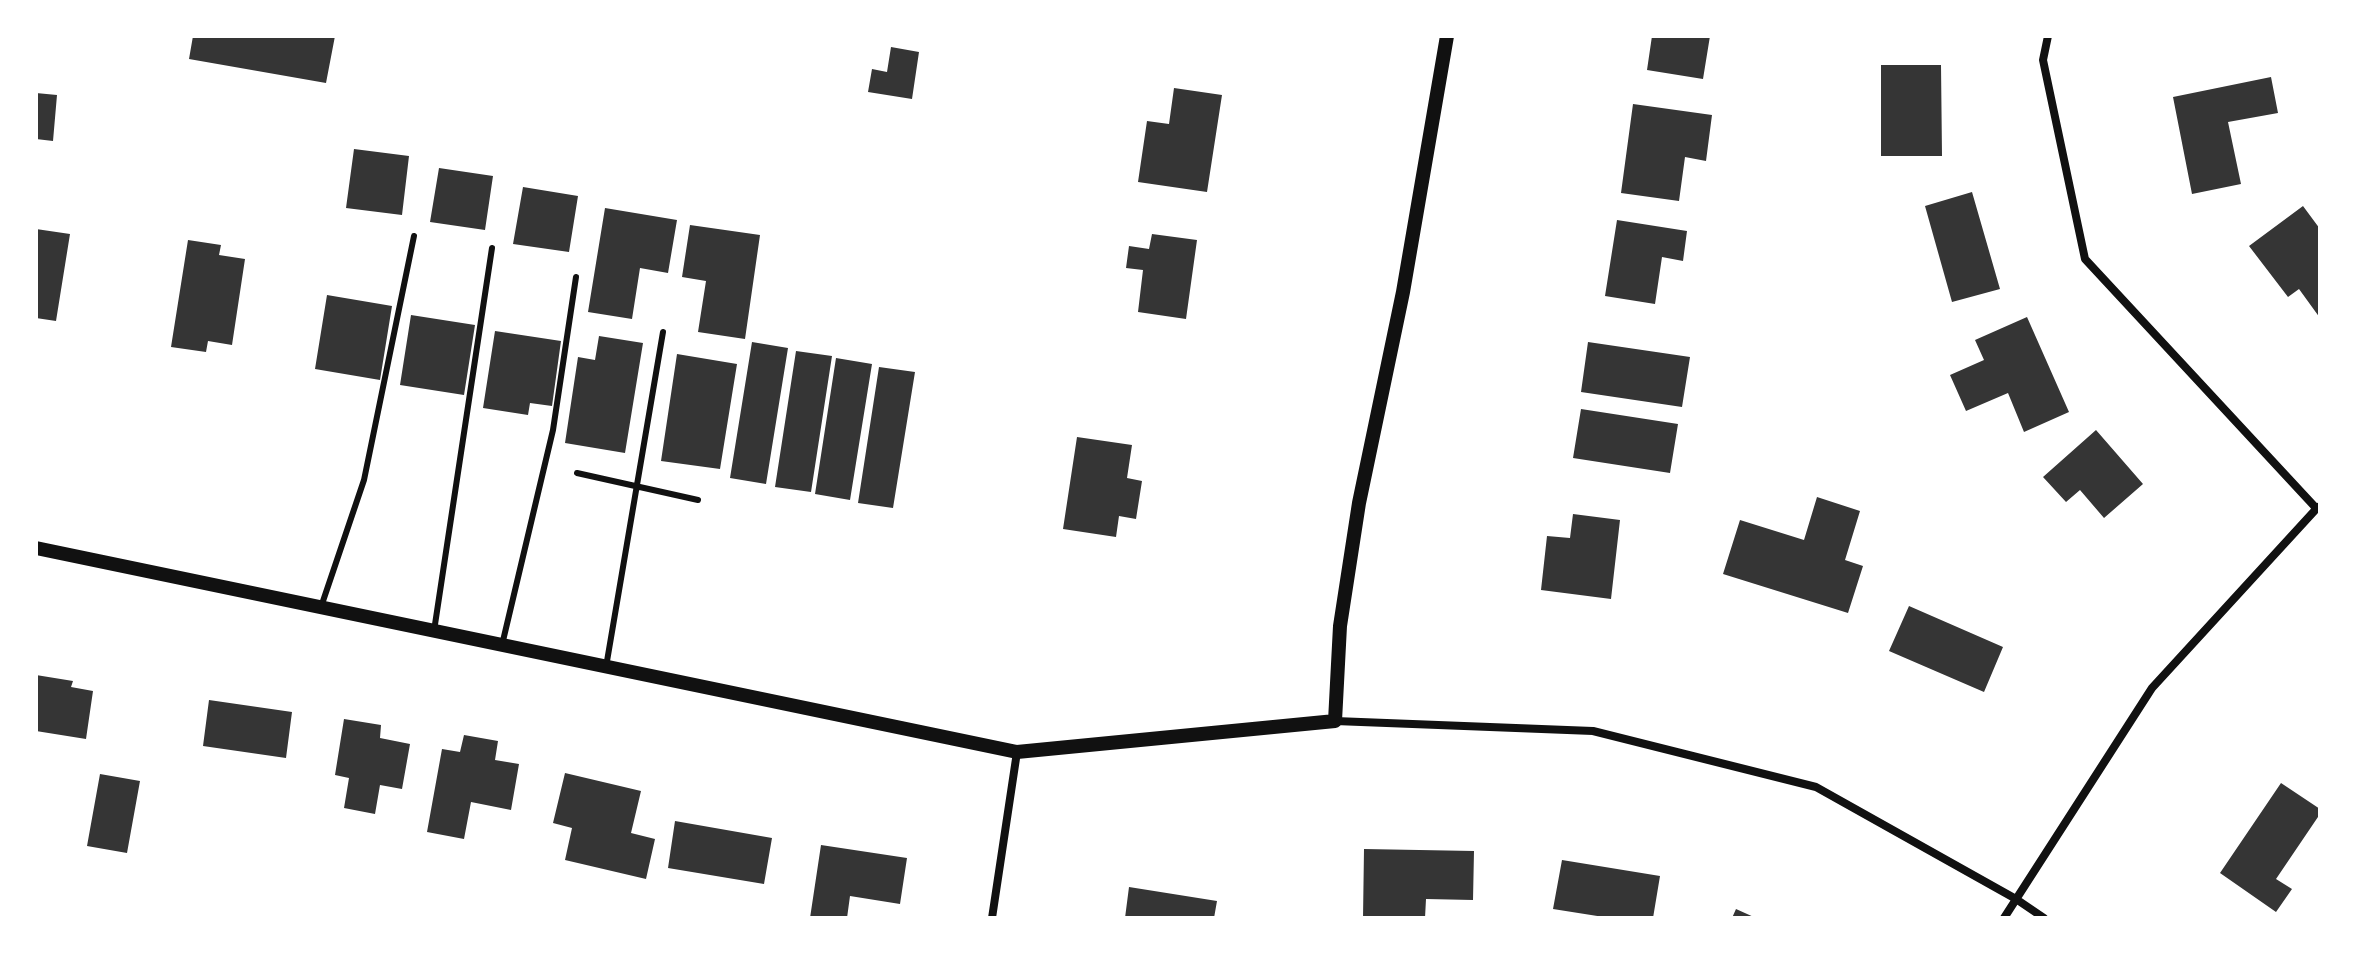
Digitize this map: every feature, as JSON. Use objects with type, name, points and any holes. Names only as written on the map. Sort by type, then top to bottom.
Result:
[{"type":"street","points":[[1335,721],[1340,626],[1359,503],[1403,292],[1447,36]]},
{"type":"street","points":[[2004,918],[2152,688],[2318,507],[2085,259],[2043,60],[2048,36]]},
{"type":"street","points":[[36,548],[1017,752],[1335,721],[1593,731],[1816,787],[2016,899],[2044,918]]},
{"type":"street","points":[[992,918],[1017,752]]},
{"type":"lane","points":[[321,607],[364,480],[414,236]]},
{"type":"lane","points":[[434,631],[492,248]]},
{"type":"lane","points":[[502,645],[553,430],[576,277]]},
{"type":"lane","points":[[606,667],[663,332]]},
{"type":"lane","points":[[577,473],[698,500]]},
{"type":"building","points":[[193,36],[335,36],[326,83],[189,59]]},
{"type":"building","points":[[1652,36],[1710,36],[1703,79],[1647,70]]},
{"type":"building","points":[[891,47],[919,52],[912,99],[868,92],[872,69],[887,72]]},
{"type":"building","points":[[1881,65],[1941,65],[1942,156],[1881,156]]},
{"type":"building","points":[[2271,77],[2278,113],[2228,122],[2241,184],[2192,194],[2173,97]]},
{"type":"building","points":[[1174,88],[1222,95],[1207,192],[1138,182],[1147,121],[1169,124]]},
{"type":"building","points":[[36,93],[57,95],[53,141],[36,139]]},
{"type":"building","points":[[1633,104],[1712,115],[1706,161],[1685,157],[1679,201],[1621,193]]},
{"type":"building","points":[[354,149],[409,156],[402,215],[346,208]]},
{"type":"building","points":[[439,168],[493,176],[485,230],[430,222]]},
{"type":"building","points":[[523,187],[578,196],[569,252],[513,244]]},
{"type":"building","points":[[1972,192],[2000,289],[1952,302],[1925,206]]},
{"type":"building","points":[[2303,206],[2320,229],[2320,318],[2299,289],[2288,297],[2249,246]]},
{"type":"building","points":[[605,208],[677,220],[668,273],[640,268],[632,319],[588,312]]},
{"type":"building","points":[[1617,220],[1687,231],[1683,261],[1662,257],[1655,304],[1605,296]]},
{"type":"building","points":[[690,225],[760,235],[745,339],[698,332],[706,281],[682,277]]},
{"type":"building","points":[[36,229],[70,234],[56,321],[36,318]]},
{"type":"building","points":[[1152,234],[1197,240],[1186,319],[1138,312],[1143,270],[1126,268],[1129,246],[1149,249]]},
{"type":"building","points":[[188,240],[221,245],[219,255],[245,259],[232,345],[208,341],[206,352],[171,347]]},
{"type":"building","points":[[327,295],[392,306],[380,380],[315,369]]},
{"type":"building","points":[[411,315],[475,325],[464,395],[400,385]]},
{"type":"building","points":[[2027,317],[2069,412],[2024,432],[2008,393],[1966,411],[1950,375],[1984,360],[1975,340]]},
{"type":"building","points":[[495,331],[561,341],[552,406],[530,403],[528,415],[483,408]]},
{"type":"building","points":[[599,336],[643,343],[625,453],[565,443],[578,357],[595,360]]},
{"type":"building","points":[[752,342],[788,348],[766,484],[730,478]]},
{"type":"building","points":[[1588,342],[1690,357],[1682,407],[1581,392]]},
{"type":"building","points":[[796,351],[832,356],[811,492],[775,487]]},
{"type":"building","points":[[677,354],[737,364],[720,469],[661,461]]},
{"type":"building","points":[[836,358],[872,364],[850,500],[815,494]]},
{"type":"building","points":[[879,367],[915,372],[893,508],[858,503]]},
{"type":"building","points":[[1581,409],[1678,424],[1670,473],[1573,458]]},
{"type":"building","points":[[2096,430],[2143,484],[2104,518],[2080,490],[2066,502],[2043,477]]},
{"type":"building","points":[[1077,437],[1132,445],[1127,478],[1142,481],[1136,519],[1119,516],[1116,537],[1063,529]]},
{"type":"building","points":[[1817,497],[1860,511],[1845,560],[1863,566],[1848,613],[1723,574],[1740,520],[1804,540]]},
{"type":"building","points":[[1573,514],[1620,520],[1611,599],[1541,590],[1547,536],[1570,538]]},
{"type":"building","points":[[1909,606],[2003,647],[1984,692],[1889,651]]},
{"type":"building","points":[[36,675],[73,681],[71,687],[93,691],[86,739],[36,731]]},
{"type":"building","points":[[209,700],[292,712],[286,758],[203,746]]},
{"type":"building","points":[[344,719],[381,725],[380,738],[410,744],[402,789],[380,785],[375,814],[344,808],[349,778],[335,775]]},
{"type":"building","points":[[464,735],[498,741],[495,760],[519,764],[511,810],[471,802],[464,839],[427,832],[442,749],[460,752]]},
{"type":"building","points":[[565,773],[641,791],[631,833],[655,839],[646,879],[565,860],[572,828],[553,823]]},
{"type":"building","points":[[100,774],[140,781],[127,853],[87,846]]},
{"type":"building","points":[[2281,783],[2320,809],[2320,814],[2276,879],[2292,889],[2276,912],[2220,873]]},
{"type":"building","points":[[675,821],[772,838],[764,884],[668,868]]},
{"type":"building","points":[[821,845],[907,858],[900,904],[850,896],[847,918],[810,918]]},
{"type":"building","points":[[1364,849],[1474,851],[1473,900],[1426,899],[1425,918],[1363,918]]},
{"type":"building","points":[[1562,860],[1660,876],[1653,918],[1610,918],[1553,909]]},
{"type":"building","points":[[1129,887],[1217,901],[1214,918],[1125,918]]},
{"type":"building","points":[[1736,909],[1756,918],[1732,918]]}]
